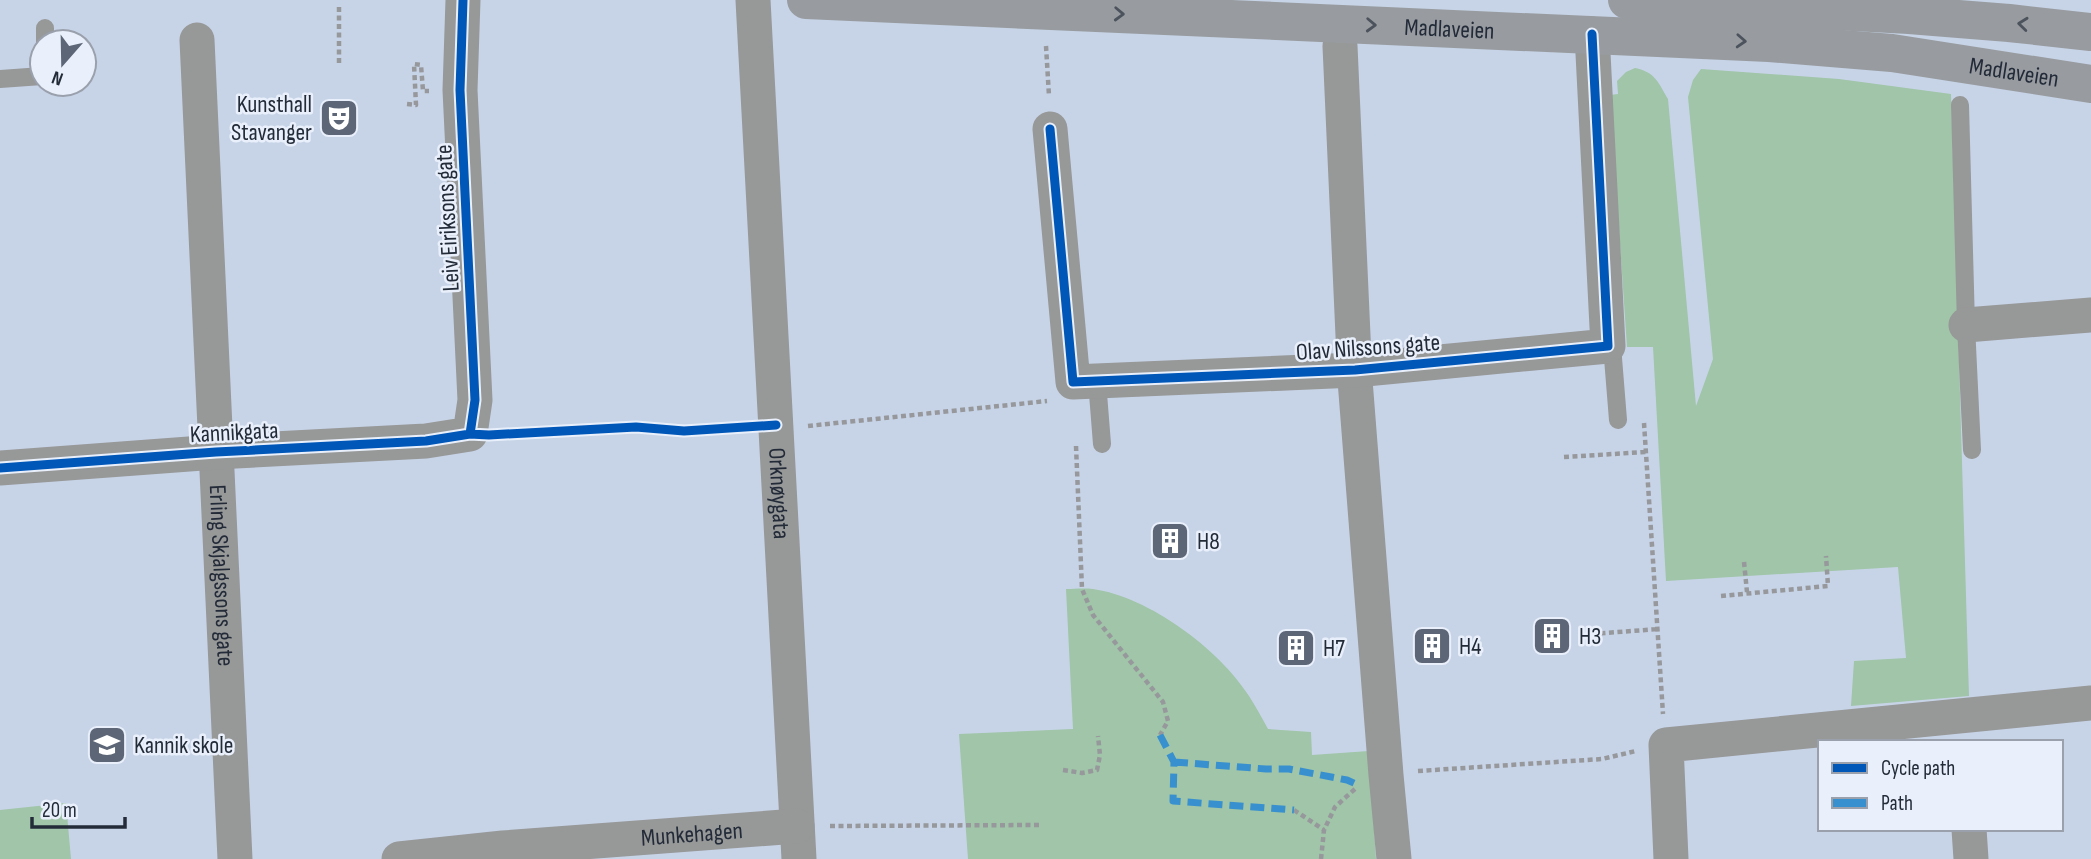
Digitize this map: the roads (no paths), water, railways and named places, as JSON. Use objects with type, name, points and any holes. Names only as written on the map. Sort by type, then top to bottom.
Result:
[{"type":"main road","name":"Madlaveien","points":[[806,0],[1769,43],[1892,53],[2091,84]]},
{"type":"main road","name":"Madlaveien","points":[[1627,0],[1902,8],[2091,32]]},
{"type":"street","name":"Leiv Eiriksons gate","points":[[463,0],[460,90],[475,400],[470,435]]},
{"type":"street","name":"Orknøygata","points":[[753,0],[798,842]]},
{"type":"street","points":[[1592,34],[1608,346]]},
{"type":"street","name":"Erling Skjalgssons gate","points":[[197,40],[235,859]]},
{"type":"street","name":"Olav Nilssons gate","points":[[1340,46],[1355,370],[1394,859]]},
{"type":"street","points":[[1050,129],[1085,382]]},
{"type":"street","points":[[1966,325],[2091,315]]},
{"type":"street","name":"Olav Nilssons gate","points":[[1085,382],[1355,370],[1608,346]]},
{"type":"street","name":"Kannikgata","points":[[0,468],[216,452],[426,441],[470,435]]},
{"type":"street","points":[[1671,859],[1666,745],[1964,729],[2091,703]]},
{"type":"street","points":[[1969,831],[1971,859]]},
{"type":"street","name":"Munkehagen","points":[[399,859],[798,842]]},
{"type":"lane","points":[[0,79],[28,77]]},
{"type":"lane","points":[[1960,105],[1972,450]]},
{"type":"lane","points":[[1608,346],[1613,358],[1618,419]]},
{"type":"lane","points":[[1085,382],[1102,443]]},
{"type":"place","name":"Kunsthall Stavanger","points":[[339,118]]},
{"type":"place","name":"H8","points":[[1170,541]]},
{"type":"place","name":"H3","points":[[1552,636]]},
{"type":"place","name":"H4","points":[[1432,646]]},
{"type":"place","name":"H7","points":[[1296,648]]},
{"type":"place","name":"Kannik skole","points":[[107,745]]}]
